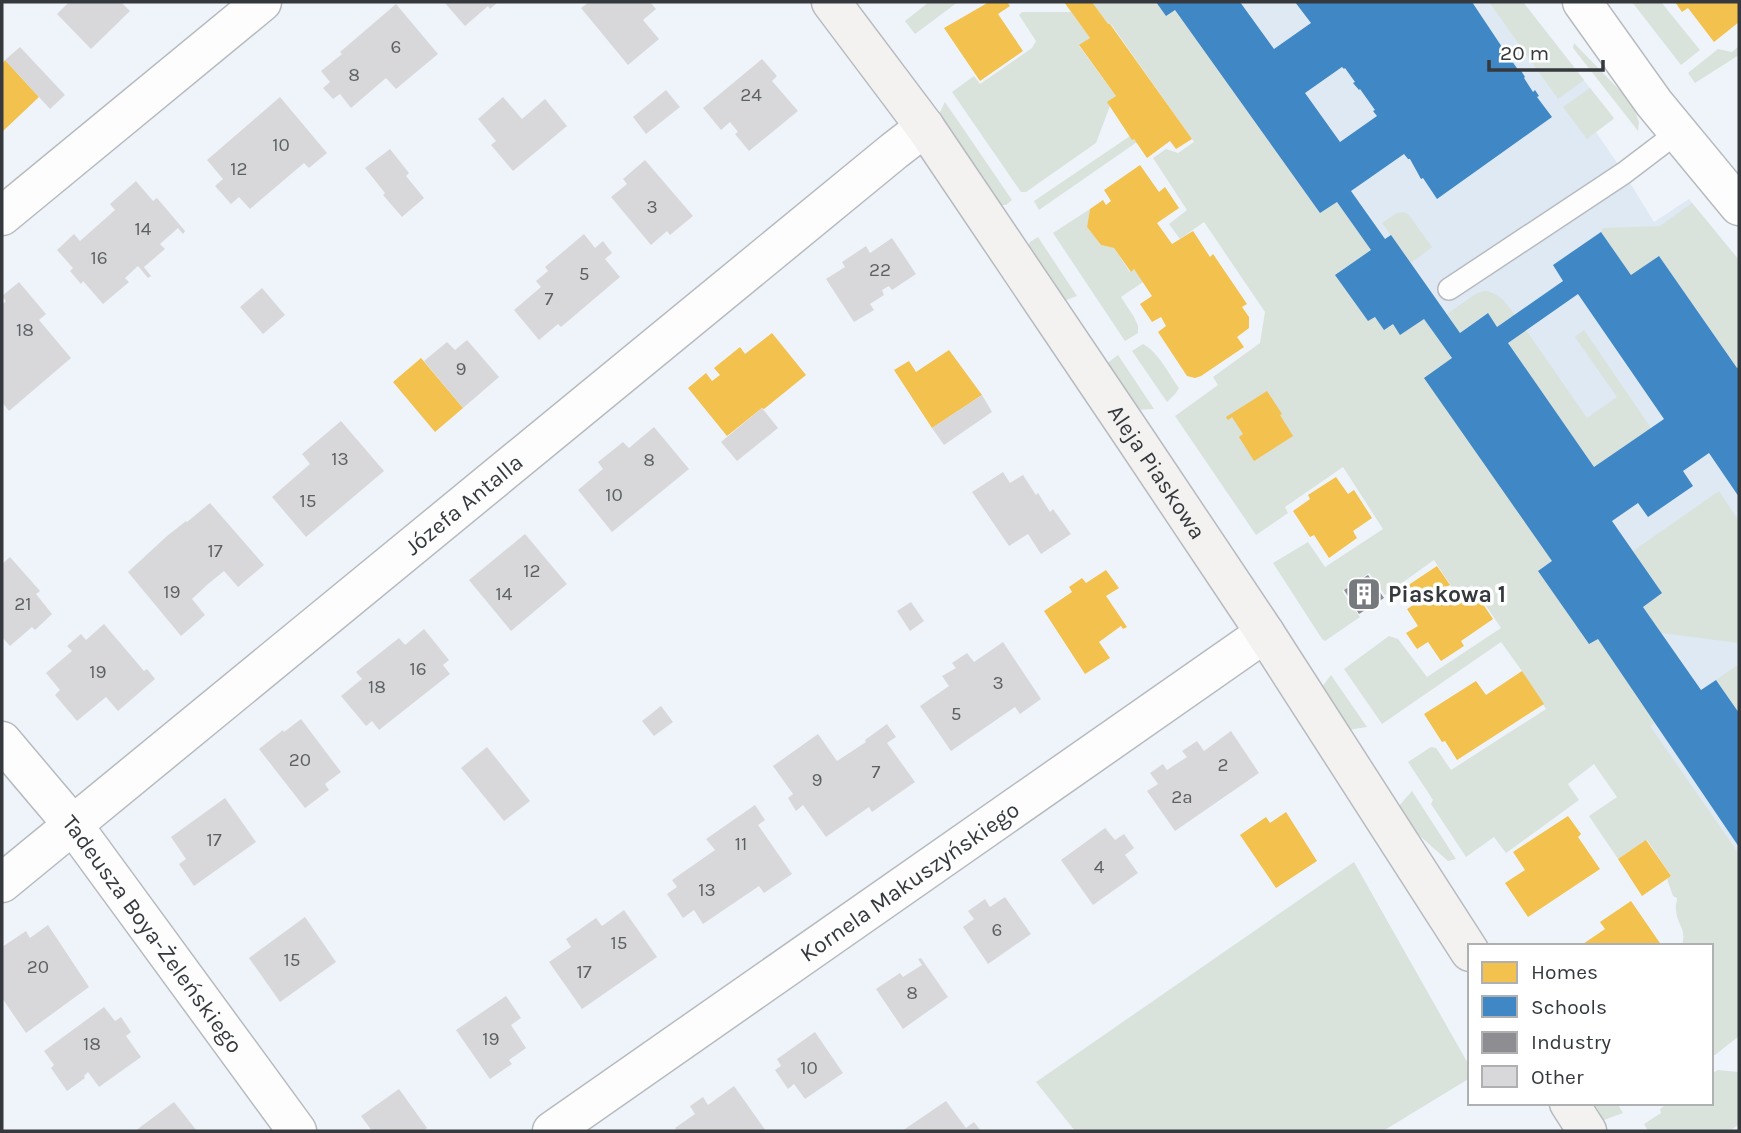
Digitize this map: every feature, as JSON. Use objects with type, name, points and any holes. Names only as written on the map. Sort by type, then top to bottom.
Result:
[{"type":"street","points":[[2,216],[262,2]]},
{"type":"street","name":"Aleja Piaskowa","points":[[831,2],[925,127],[1265,633],[1468,949]]},
{"type":"street","points":[[1582,2],[1654,103],[1739,206]]},
{"type":"street","name":"Józefa Antalla","points":[[2,883],[925,127]]},
{"type":"street","name":"Kornela Makuszyńskiego","points":[[552,1131],[1265,633]]},
{"type":"street","name":"Tadeusza Boya-Żeleńskiego","points":[[2,741],[73,825],[297,1131]]},
{"type":"street","points":[[1570,1105],[1587,1131]]},
{"type":"lane","points":[[1449,289],[1624,173],[1678,132]]},
{"type":"shaded area","points":[[929,2],[958,2],[915,34],[905,21]]},
{"type":"shaded area","points":[[1092,2],[1156,2],[1166,16],[1175,10],[1320,213],[1337,202],[1371,250],[1335,275],[1368,321],[1375,317],[1393,324],[1424,319],[1452,358],[1552,561],[1538,571],[1589,644],[1598,639],[1656,722],[1650,726],[1739,854],[1739,1036],[1715,1055],[1713,944],[1682,944],[1683,930],[1677,915],[1677,898],[1673,896],[1667,879],[1671,876],[1647,840],[1618,859],[1589,816],[1617,797],[1594,764],[1568,784],[1579,800],[1506,853],[1494,837],[1466,857],[1431,804],[1433,800],[1408,762],[1431,747],[1436,748],[1451,770],[1546,709],[1501,642],[1382,724],[1344,669],[1389,636],[1398,639],[1427,677],[1501,628],[1472,585],[1457,595],[1434,560],[1385,595],[1369,573],[1342,591],[1360,617],[1325,641],[1273,563],[1308,542],[1325,567],[1383,529],[1343,467],[1285,507],[1288,513],[1256,535],[1175,416],[1218,385],[1213,377],[1260,343],[1265,312],[1204,222],[1180,239],[1169,224],[1187,210],[1153,158],[1166,149],[1178,153],[1194,142],[1111,24],[1108,24]]},
{"type":"shaded area","points":[[1109,2],[1523,2],[1614,119],[1596,132],[1654,222],[1689,199],[1739,260],[1739,938]]},
{"type":"shaded area","points":[[1489,2],[1523,2],[1584,80],[1558,99]]},
{"type":"shaded area","points":[[1632,2],[1661,2],[1700,50],[1681,65]]},
{"type":"shaded area","points":[[1022,12],[1071,12],[1090,38],[1079,46],[1116,96],[1108,102],[1110,106],[1096,143],[1026,192],[1021,192],[952,92],[974,76],[980,84],[1032,48],[1036,41],[1019,15]]},
{"type":"shaded area","points":[[1574,43],[1632,103],[1639,122],[1638,131],[1573,48]]},
{"type":"shaded area","points":[[1739,46],[1739,55],[1695,83],[1688,73],[1718,49],[1732,52]]},
{"type":"shaded area","points":[[1590,88],[1614,118],[1587,139],[1563,107]]},
{"type":"shaded area","points":[[945,102],[1012,200],[1006,205],[1000,205],[938,116]]},
{"type":"shaded area","points":[[1130,136],[1137,142],[1039,210],[1034,201]]},
{"type":"shaded area","points":[[1692,203],[1739,260],[1737,368],[1659,256],[1631,275],[1601,232],[1603,228],[1660,226]]},
{"type":"shaded area","points":[[1090,209],[1087,227],[1101,245],[1114,248],[1130,272],[1134,269],[1143,282],[1121,297],[1138,326],[1138,333],[1125,341],[1053,233]]},
{"type":"shaded area","points":[[1403,212],[1408,214],[1432,247],[1411,263],[1382,223]]},
{"type":"shaded area","points":[[1038,237],[1077,296],[1064,301],[1028,247],[1030,242]]},
{"type":"shaded area","points":[[1485,291],[1499,296],[1515,315],[1497,327],[1487,313],[1460,333],[1447,314],[1477,293]]},
{"type":"shaded area","points":[[1526,330],[1587,418],[1617,397],[1575,337],[1584,330],[1651,428],[1594,467],[1508,343]]},
{"type":"shaded area","points":[[1143,344],[1159,358],[1179,388],[1167,402],[1132,351]]},
{"type":"shaded area","points":[[1118,355],[1154,409],[1137,410],[1106,364]]},
{"type":"shaded area","points":[[1719,491],[1739,521],[1739,643],[1661,633],[1643,607],[1662,593],[1633,551]]},
{"type":"shaded area","points":[[1739,664],[1739,713],[1716,680]]},
{"type":"shaded area","points":[[1331,675],[1367,727],[1348,730],[1321,688]]},
{"type":"shaded area","points":[[1412,791],[1456,859],[1448,861],[1411,828],[1398,807]]},
{"type":"shaded area","points":[[1354,862],[1468,1063],[1468,1079],[1383,1131],[1075,1131],[1036,1082]]},
{"type":"shaded area","points":[[1718,1070],[1739,1072],[1739,1124],[1730,1131],[1648,1131],[1644,1124],[1661,1113],[1660,1109],[1665,1105],[1713,1105],[1713,1073]]},
{"type":"shaded area","points":[[1594,1105],[1618,1105],[1623,1113],[1604,1120]]},
{"type":"building: Homes","points":[[989,2],[1007,2],[1010,6],[998,14],[1023,51],[980,81],[944,28]]},
{"type":"building: Homes","points":[[1064,2],[1092,2],[1192,139],[1176,149],[1170,141],[1147,158],[1107,102],[1116,96],[1079,45],[1090,38]]},
{"type":"building: Homes","points":[[1675,2],[1739,2],[1739,22],[1714,42],[1688,8],[1682,12]]},
{"type":"building: Homes","points":[[5,60],[39,97],[2,132],[2,64]]},
{"type":"building: Homes","points":[[1140,165],[1159,192],[1165,187],[1179,208],[1157,223],[1172,244],[1193,231],[1210,257],[1213,254],[1247,304],[1242,307],[1249,317],[1249,328],[1237,337],[1244,347],[1195,378],[1187,376],[1158,332],[1166,326],[1161,317],[1152,322],[1140,304],[1152,296],[1134,269],[1131,272],[1114,248],[1101,245],[1087,227],[1090,209],[1103,200],[1106,205],[1111,201],[1104,190]]},
{"type":"building: Homes","points":[[772,333],[806,375],[727,436],[688,388],[706,373],[712,381],[720,375],[714,368],[740,347],[745,354]]},
{"type":"building: Homes","points":[[949,350],[982,395],[932,428],[894,370],[909,361],[916,372]]},
{"type":"building: Homes","points":[[421,358],[463,408],[435,432],[393,382]]},
{"type":"building: Homes","points":[[1267,391],[1293,436],[1254,461],[1239,437],[1243,434],[1232,417],[1228,420],[1226,417]]},
{"type":"building: Homes","points":[[1336,477],[1348,494],[1354,490],[1372,518],[1353,531],[1357,538],[1329,558],[1314,535],[1310,537],[1293,511],[1310,499],[1308,495]]},
{"type":"building: Homes","points":[[1437,566],[1450,585],[1444,588],[1454,602],[1473,589],[1493,619],[1461,641],[1464,646],[1441,661],[1428,642],[1417,649],[1406,633],[1418,626],[1407,609],[1418,602],[1407,586]]},
{"type":"building: Homes","points":[[1106,570],[1119,588],[1106,596],[1127,627],[1123,629],[1121,626],[1099,642],[1110,658],[1085,674],[1044,611],[1072,592],[1069,587],[1082,578],[1086,583]]},
{"type":"building: Homes","points":[[1522,671],[1544,704],[1457,760],[1424,714],[1476,681],[1486,695]]},
{"type":"building: Homes","points":[[1286,812],[1317,861],[1276,888],[1240,835],[1266,817],[1270,823]]},
{"type":"building: Homes","points":[[1568,816],[1581,834],[1578,837],[1600,869],[1528,917],[1505,883],[1525,870],[1513,852]]},
{"type":"building: Homes","points":[[1646,840],[1671,876],[1642,896],[1618,859]]},
{"type":"building: Homes","points":[[1631,901],[1661,944],[1583,944],[1605,929],[1600,922]]},
{"type":"building: Schools","points":[[1156,2],[1240,2],[1274,49],[1311,23],[1295,2],[1472,2],[1552,117],[1437,199],[1404,154],[1351,191],[1385,239],[1391,235],[1460,333],[1488,313],[1497,327],[1563,281],[1553,265],[1601,232],[1631,275],[1659,256],[1737,368],[1739,367],[1739,497],[1709,453],[1683,471],[1693,486],[1648,517],[1638,503],[1612,521],[1662,593],[1643,607],[1701,690],[1716,680],[1739,713],[1739,847],[1598,639],[1589,644],[1538,571],[1552,561],[1424,378],[1452,358],[1424,319],[1400,335],[1393,324],[1384,330],[1375,317],[1368,321],[1335,275],[1371,250],[1337,202],[1320,213],[1175,10],[1166,16]],"holes":[[[1342,67],[1377,116],[1340,142],[1305,93]],[[1578,294],[1664,419],[1594,467],[1508,343]]]},
{"type":"building: Industry","name":"Piaskowa 1","points":[[1368,575],[1384,598],[1359,614],[1344,590]]},
{"type":"building: Other","points":[[69,2],[121,2],[130,11],[91,49],[57,14]]},
{"type":"building: Other","points":[[444,2],[498,2],[490,9],[488,6],[465,26]]},
{"type":"building: Other","points":[[589,2],[650,2],[656,9],[643,20],[659,39],[628,65],[581,8]]},
{"type":"building: Other","points":[[396,4],[438,54],[396,89],[386,78],[351,108],[340,94],[333,99],[323,88],[330,82],[321,71]]},
{"type":"building: Other","points":[[20,47],[65,95],[50,109],[5,60]]},
{"type":"building: Other","points":[[762,59],[777,76],[772,81],[798,111],[749,151],[735,134],[738,132],[730,122],[721,130],[703,108]]},
{"type":"building: Other","points":[[666,90],[680,107],[646,134],[633,117]]},
{"type":"building: Other","points":[[280,97],[327,153],[309,168],[304,163],[250,209],[239,197],[231,204],[215,186],[223,179],[207,160]]},
{"type":"building: Other","points":[[503,97],[522,119],[545,99],[567,126],[513,171],[491,145],[496,141],[478,119]]},
{"type":"building: Other","points":[[390,149],[409,173],[406,176],[424,198],[402,217],[365,168]]},
{"type":"building: Other","points":[[645,160],[693,216],[670,235],[667,231],[651,245],[611,197],[627,184],[623,179]]},
{"type":"building: Other","points":[[136,181],[153,201],[157,198],[185,231],[183,234],[178,228],[160,244],[165,249],[144,267],[151,276],[148,278],[138,266],[125,278],[129,282],[103,304],[83,281],[81,284],[70,271],[73,268],[57,250],[74,234],[80,241],[115,210],[110,204]]},
{"type":"building: Other","points":[[584,234],[595,248],[603,241],[612,253],[605,259],[620,277],[561,327],[558,324],[539,340],[514,310],[541,287],[536,281],[548,271],[545,267]]},
{"type":"building: Other","points":[[892,238],[916,274],[892,290],[889,286],[882,290],[884,295],[870,304],[874,310],[854,322],[826,279],[845,267],[842,262],[866,246],[870,253]]},
{"type":"building: Other","points":[[19,282],[46,314],[39,320],[71,358],[9,411],[2,402],[2,305],[6,301],[2,296]]},
{"type":"building: Other","points":[[262,288],[285,315],[263,334],[240,307]]},
{"type":"building: Other","points":[[467,340],[499,377],[463,408],[424,361],[447,342],[455,350]]},
{"type":"building: Other","points":[[982,395],[992,412],[944,445],[932,428]]},
{"type":"building: Other","points":[[762,408],[778,428],[737,461],[721,442]]},
{"type":"building: Other","points":[[341,421],[384,471],[306,537],[272,497],[310,464],[302,454]]},
{"type":"building: Other","points":[[654,427],[689,469],[612,532],[578,490],[603,469],[598,462],[623,442],[629,448]]},
{"type":"building: Other","points":[[1003,472],[1010,483],[1023,475],[1036,495],[1038,493],[1050,512],[1053,509],[1071,534],[1041,554],[1028,534],[1009,546],[972,492]]},
{"type":"building: Other","points":[[210,503],[264,565],[238,587],[224,571],[208,584],[192,599],[205,615],[181,636],[128,572],[167,536]]},
{"type":"building: Other","points":[[525,534],[567,584],[511,631],[469,580]]},
{"type":"building: Other","points":[[10,557],[40,591],[36,594],[52,614],[35,630],[32,627],[10,646],[2,637],[2,564]]},
{"type":"building: Other","points":[[911,602],[924,621],[910,631],[897,611]]},
{"type":"building: Other","points":[[104,624],[144,671],[147,669],[155,679],[118,711],[106,697],[77,721],[55,695],[60,690],[46,673],[72,651],[67,646],[81,634],[86,640]]},
{"type":"building: Other","points":[[424,629],[449,660],[443,665],[450,674],[379,730],[372,721],[366,726],[341,696],[362,679],[356,672],[399,638],[405,645]]},
{"type":"building: Other","points":[[1003,642],[1041,699],[1020,714],[1015,707],[951,751],[920,706],[949,686],[942,676],[956,668],[952,663],[967,653],[974,662]]},
{"type":"building: Other","points":[[661,706],[673,722],[654,736],[642,721]]},
{"type":"building: Other","points":[[301,719],[341,772],[325,784],[329,790],[305,808],[259,749]]},
{"type":"building: Other","points":[[887,724],[896,737],[887,743],[915,782],[872,812],[869,807],[826,837],[803,805],[796,811],[788,798],[793,794],[773,766],[818,734],[837,761]]},
{"type":"building: Other","points":[[1231,731],[1259,773],[1175,831],[1147,791],[1158,784],[1150,773],[1163,764],[1167,770],[1187,757],[1182,751],[1197,741],[1204,751]]},
{"type":"building: Other","points":[[487,747],[530,801],[504,821],[461,768]]},
{"type":"building: Other","points":[[225,798],[256,842],[194,886],[179,864],[186,859],[171,837]]},
{"type":"building: Other","points":[[755,805],[765,820],[758,825],[792,874],[764,893],[759,886],[703,924],[694,910],[683,918],[667,894],[677,887],[672,880],[715,850],[706,839]]},
{"type":"building: Other","points":[[1105,828],[1115,840],[1124,834],[1134,848],[1125,855],[1138,873],[1093,905],[1061,860]]},
{"type":"building: Other","points":[[1005,897],[1031,934],[988,964],[963,927],[974,919],[968,911],[985,899],[990,907]]},
{"type":"building: Other","points":[[624,910],[657,957],[582,1009],[549,962],[571,947],[566,939],[596,918],[602,926]]},
{"type":"building: Other","points":[[305,917],[336,962],[280,1002],[249,958]]},
{"type":"building: Other","points":[[48,925],[89,987],[26,1033],[2,998],[2,947],[26,931],[30,938]]},
{"type":"building: Other","points":[[921,958],[948,997],[903,1029],[876,989],[900,973],[903,977],[922,965],[918,959]]},
{"type":"building: Other","points":[[506,996],[521,1018],[511,1025],[526,1048],[509,1060],[512,1064],[490,1079],[456,1030]]},
{"type":"building: Other","points":[[104,1007],[115,1021],[121,1017],[131,1032],[126,1036],[141,1057],[99,1087],[88,1072],[85,1078],[67,1091],[51,1068],[54,1065],[44,1051]]},
{"type":"building: Other","points":[[815,1032],[843,1073],[805,1099],[794,1084],[788,1089],[775,1070],[781,1066],[777,1059]]},
{"type":"building: Other","points":[[734,1086],[766,1131],[677,1131],[675,1128],[695,1114],[690,1106],[703,1097],[708,1105]]},
{"type":"building: Other","points":[[399,1089],[427,1128],[423,1131],[372,1131],[361,1116]]},
{"type":"building: Other","points":[[946,1101],[966,1128],[974,1122],[981,1131],[902,1131]]},
{"type":"building: Other","points":[[174,1102],[197,1131],[135,1131]]},
{"type":"place","name":"Piaskowa 1","points":[[1364,594]]}]
